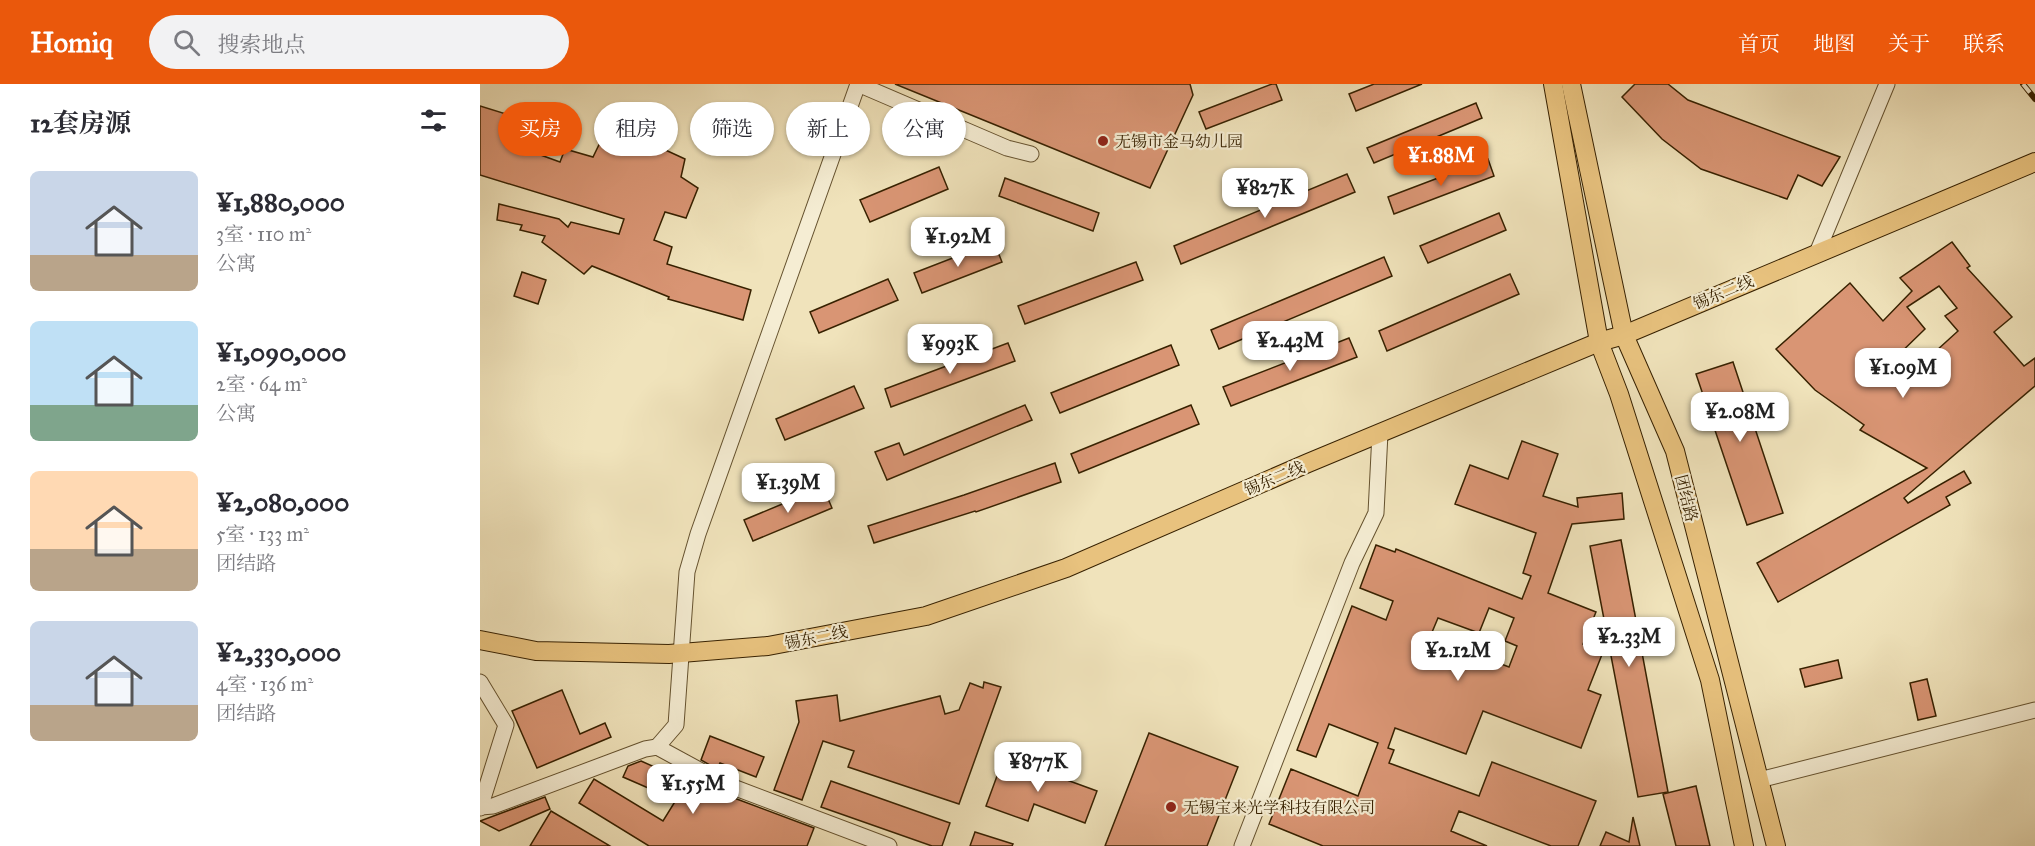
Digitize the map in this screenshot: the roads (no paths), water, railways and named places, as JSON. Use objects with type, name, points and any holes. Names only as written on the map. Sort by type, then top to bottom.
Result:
[{"type":"main road","name":"团结路","points":[[1552,84],[1599,342],[1619,394],[1710,680],[1744,846]]},
{"type":"main road","name":"团结路","points":[[1571,84],[1624,335],[1675,451],[1776,846]]},
{"type":"main road","name":"锡东二线","points":[[480,640],[536,651],[680,653],[768,646],[926,616],[1066,567],[1380,433],[1599,342],[1624,335],[2035,162]]},
{"type":"street","points":[[657,747],[676,726],[687,572],[698,534],[858,84],[1007,148],[1031,154]]},
{"type":"street","points":[[1817,253],[1887,84]]},
{"type":"street","points":[[1242,846],[1352,563],[1377,513],[1380,433]]},
{"type":"street","points":[[480,682],[506,726],[481,807],[493,806],[645,749],[657,747],[725,784],[889,846]]},
{"type":"street","points":[[1759,780],[2035,710]]},
{"type":"railway","points":[[2023,84],[2035,99]]},
{"type":"place","name":"无锡市金马幼儿园","points":[[1103,141]]},
{"type":"place","name":"无锡宝来光学科技有限公司","points":[[1171,807]]}]
